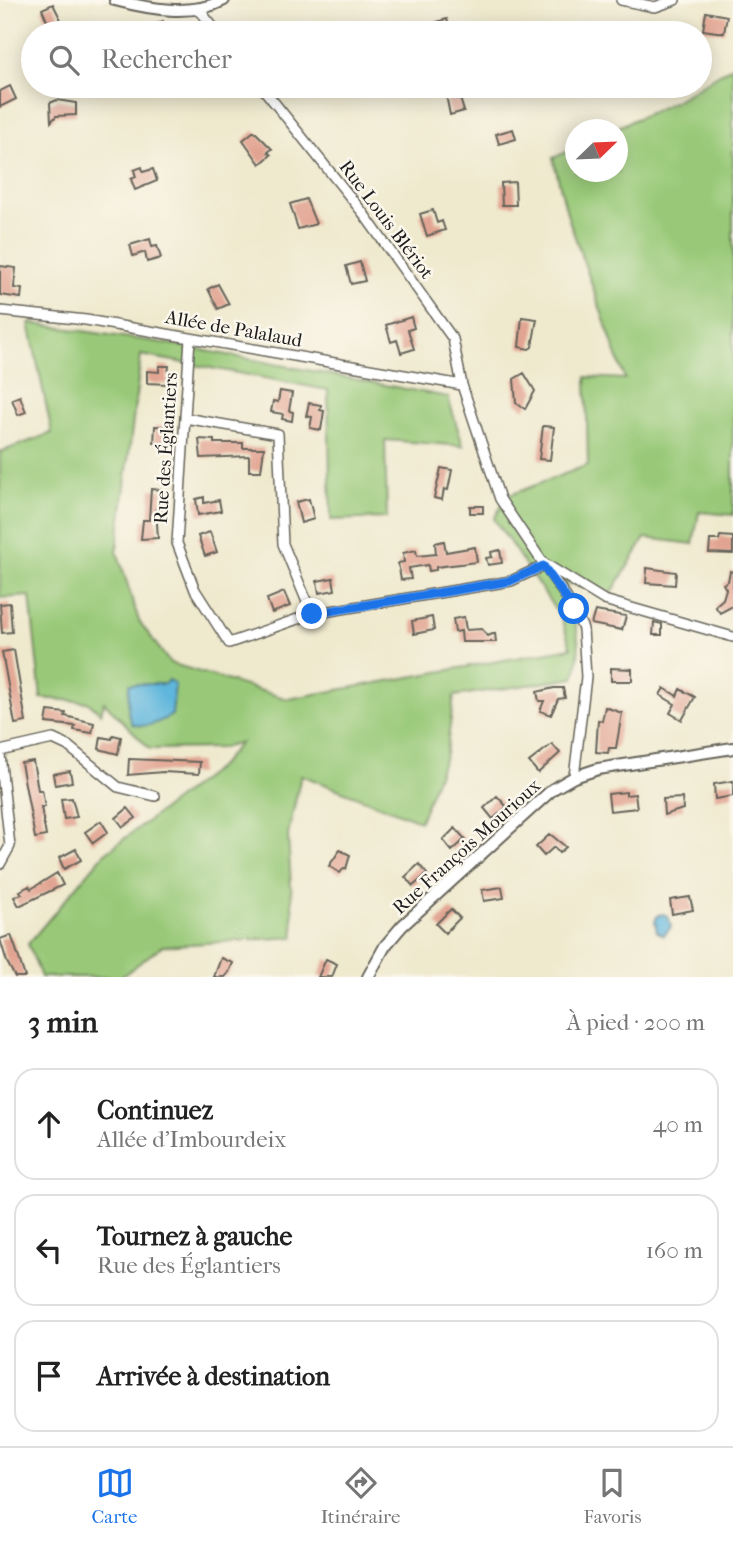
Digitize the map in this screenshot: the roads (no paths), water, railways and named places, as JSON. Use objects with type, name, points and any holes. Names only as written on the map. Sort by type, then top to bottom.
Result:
[{"type":"street","points":[[115,0],[138,6],[196,10],[224,0]]},
{"type":"street","points":[[621,0],[655,8],[675,0]]},
{"type":"street","points":[[196,10],[207,21]]},
{"type":"street","name":"Rue Louis Blériot","points":[[271,98],[363,213],[453,339],[461,385],[500,499],[540,563],[574,609],[583,629],[586,677],[574,777]]},
{"type":"street","name":"Allée de Palalaud","points":[[0,311],[86,320],[461,385]]},
{"type":"street","name":"Rue des Églantiers","points":[[190,338],[177,543],[195,590],[229,643],[312,614],[510,581],[540,563]]},
{"type":"street","points":[[185,418],[278,434],[283,544],[312,614]]},
{"type":"street","points":[[540,563],[604,600],[733,637]]},
{"type":"street","points":[[0,864],[10,846],[0,753],[53,739],[68,746],[118,787],[155,796]]},
{"type":"street","name":"Rue François Mourioux","points":[[368,977],[385,946],[402,926],[553,789],[574,777],[598,769],[733,748]]},
{"type":"water","points":[[169,680],[175,684],[172,715],[148,725],[132,724],[128,713],[129,684],[164,684]]},
{"type":"water","points":[[664,914],[669,918],[671,927],[664,935],[657,932],[655,921],[658,915]]}]
